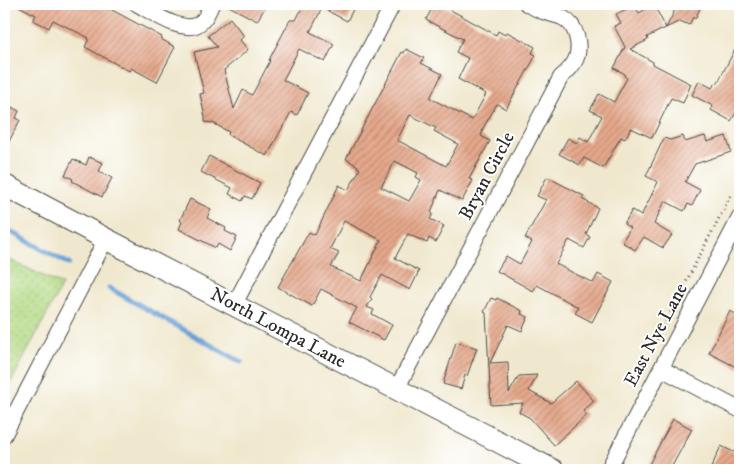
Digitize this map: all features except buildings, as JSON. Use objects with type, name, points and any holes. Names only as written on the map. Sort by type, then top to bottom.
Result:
[{"type":"street","points":[[137,4],[186,28],[203,21],[212,4]]},
{"type":"street","points":[[234,305],[393,4]]},
{"type":"street","name":"Bryan Circle","points":[[396,390],[562,77],[569,71],[576,58],[578,42],[576,31],[569,22],[527,4]]},
{"type":"street","name":"North Lompa Lane","points":[[4,184],[106,239],[553,470]]},
{"type":"street","name":"East Nye Lane","points":[[608,470],[740,218]]},
{"type":"street","points":[[4,436],[106,239]]},
{"type":"street","points":[[662,369],[740,410]]},
{"type":"path","points":[[652,349],[732,193]]},
{"type":"green space","points":[[4,257],[62,285],[4,396]]},
{"type":"waterway","points":[[4,228],[69,264]]},
{"type":"waterway","points":[[109,288],[241,362]]}]
